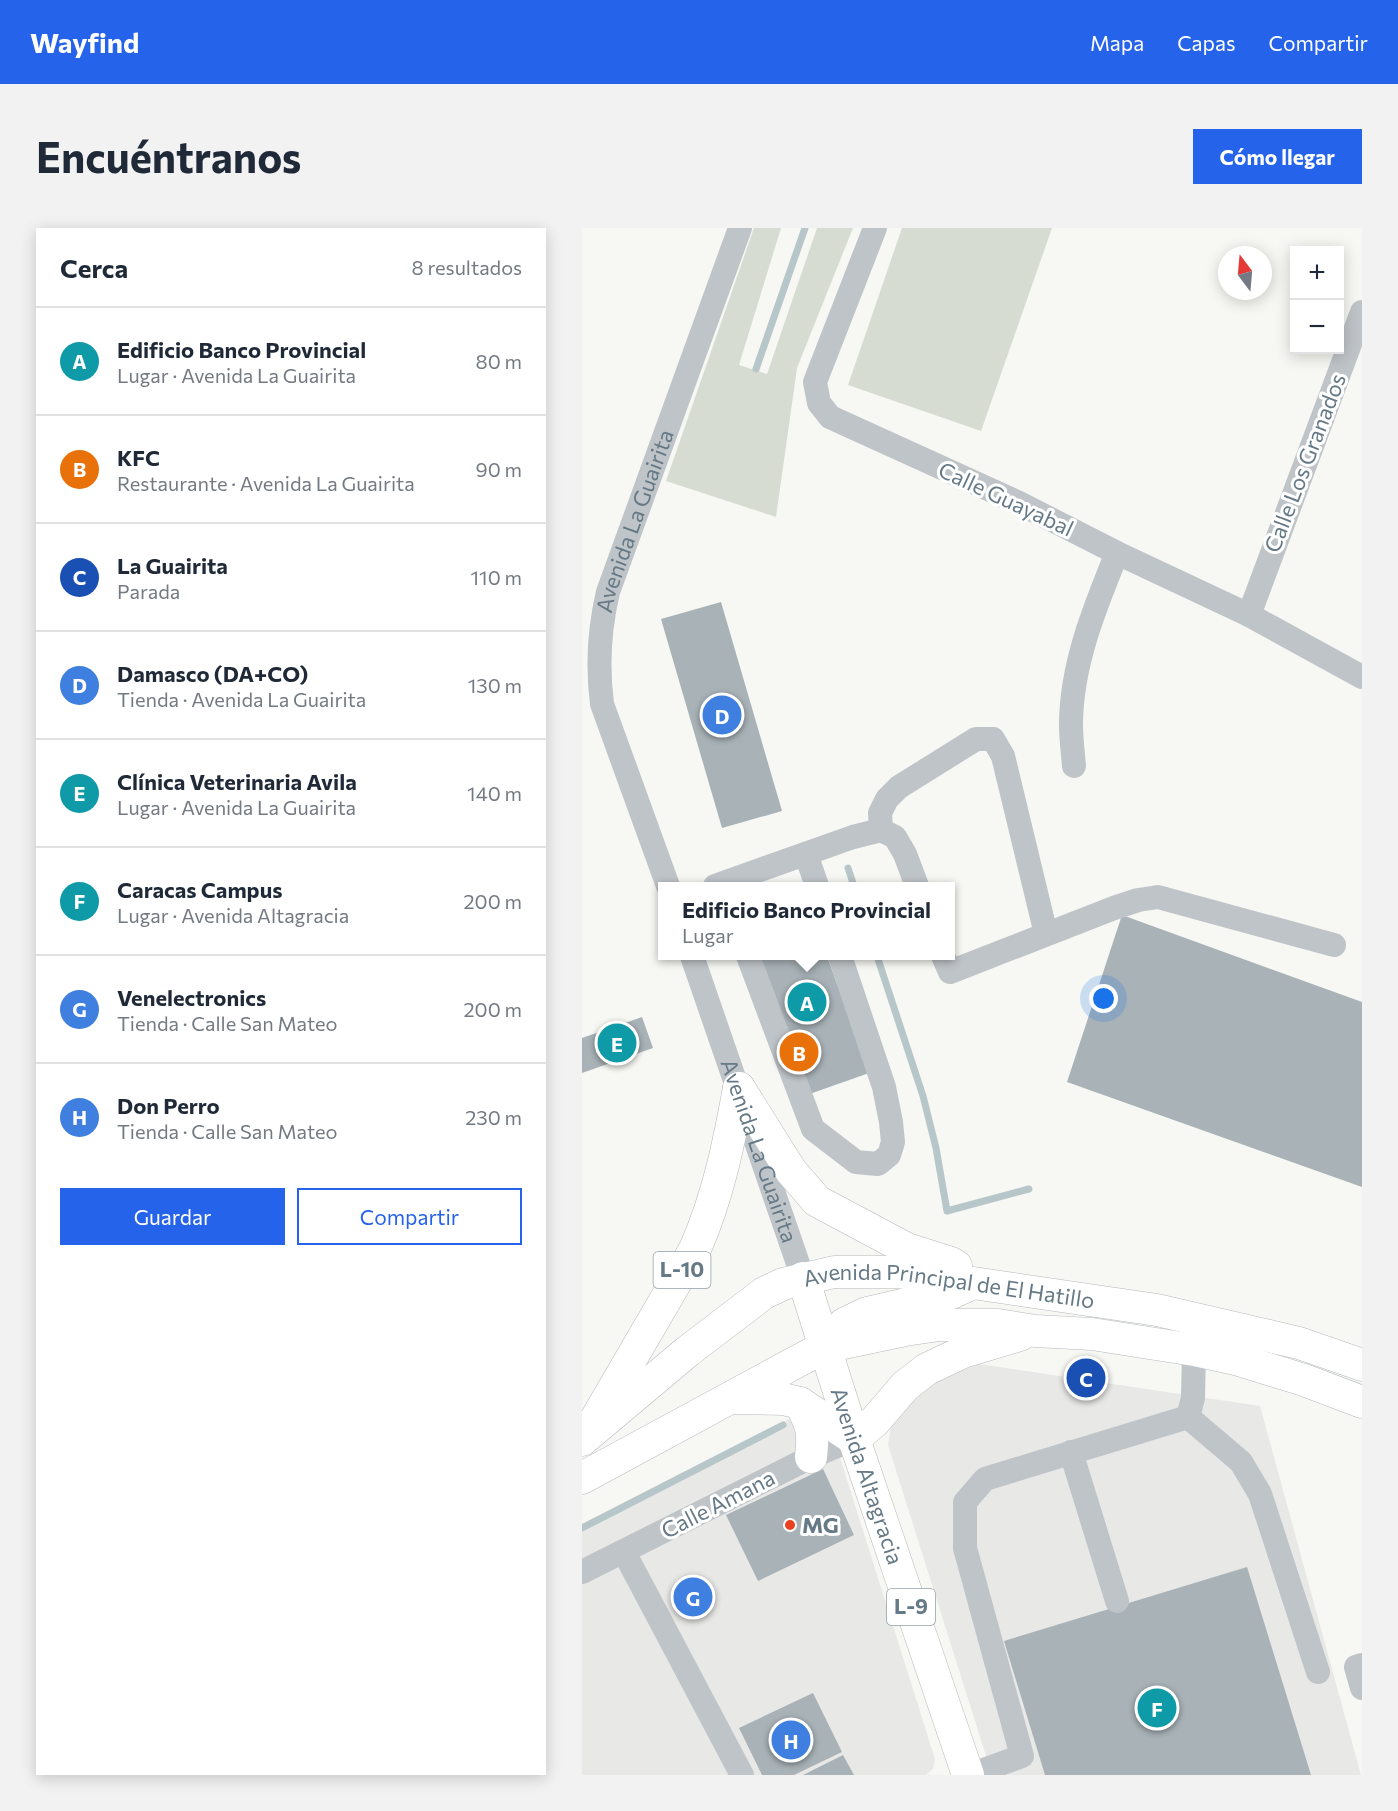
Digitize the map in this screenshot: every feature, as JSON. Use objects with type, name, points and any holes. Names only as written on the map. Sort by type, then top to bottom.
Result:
[{"type":"main road","points":[[739,1088],[791,1171],[817,1201],[907,1249],[951,1263],[975,1282],[949,1294],[867,1313],[844,1324],[824,1347]]},
{"type":"main road","name":"L-10","points":[[584,1438],[699,1241],[723,1166],[739,1088]]},
{"type":"main road","name":"Avenida Principal de El Hatillo","points":[[584,1438],[725,1322],[764,1293],[783,1284],[834,1272],[865,1270],[898,1272],[1157,1310],[1299,1344],[1362,1365]]},
{"type":"main road","name":"Avenida La Guairita","points":[[803,1278],[824,1347]]},
{"type":"main road","name":"Avenida Principal de El Hatillo","points":[[582,1478],[824,1347],[939,1325],[999,1325],[1035,1331],[1092,1334],[1194,1350],[1239,1360],[1304,1380],[1362,1402]]},
{"type":"main road","points":[[730,1398],[783,1399],[800,1404],[854,1439],[875,1421],[905,1386],[927,1369],[963,1352],[1035,1331]]},
{"type":"main road","name":"Avenida Altagracia","points":[[824,1347],[969,1775]]},
{"type":"main road","points":[[800,1404],[813,1436],[811,1457]]},
{"type":"street","name":"Avenida La Guairita","points":[[667,882],[602,704],[599,681],[599,641],[608,592],[740,228]]},
{"type":"street","name":"Calle Guayabal","points":[[875,228],[815,382],[819,403],[830,417],[1019,503],[1249,615],[1362,677]]},
{"type":"street","name":"Calle Los Granados","points":[[1249,615],[1362,312]]},
{"type":"street","points":[[1074,766],[1071,724],[1076,675],[1093,612],[1118,553]]},
{"type":"street","points":[[881,830],[880,813],[887,798],[899,787],[976,739],[985,737],[993,739],[1003,756],[1046,934]]},
{"type":"street","points":[[742,882],[758,879],[806,854],[864,833],[881,830],[895,837],[905,854],[916,882]]},
{"type":"street","points":[[806,854],[816,882]]},
{"type":"street","points":[[945,960],[950,972],[1138,900],[1158,897],[1334,945]]},
{"type":"street","name":"Avenida La Guairita","points":[[693,960],[803,1278]]},
{"type":"street","points":[[750,960],[813,1129],[856,1162],[878,1164],[889,1155],[893,1142],[891,1122],[884,1087],[841,960]]},
{"type":"street","points":[[1188,1417],[1193,1398],[1194,1350]]},
{"type":"street","points":[[969,1775],[1022,1756],[965,1548],[965,1502],[985,1479],[1188,1417]]},
{"type":"street","points":[[1188,1417],[1241,1462],[1260,1494],[1318,1672]]},
{"type":"street","name":"Calle Amana","points":[[582,1572],[811,1457],[854,1439]]},
{"type":"street","points":[[1071,1452],[1117,1601]]},
{"type":"street","points":[[624,1552],[742,1775]]},
{"type":"street","points":[[1362,1665],[1356,1667],[1362,1688]]},
{"type":"shaded area","points":[[754,228],[781,228],[739,365],[767,374],[817,228],[853,228],[797,368],[776,517],[666,481]]},
{"type":"shaded area","points":[[902,228],[1052,228],[981,431],[848,385]]},
{"type":"shaded area","points":[[979,1364],[1260,1406],[1361,1775],[992,1775],[888,1445],[892,1419],[924,1385]]},
{"type":"shaded area","points":[[803,1412],[831,1429],[935,1759],[933,1769],[926,1775],[582,1775],[582,1525]]},
{"type":"building","points":[[721,602],[782,811],[722,828],[661,619]]},
{"type":"building","points":[[1122,915],[1362,1002],[1362,1187],[1067,1082]]},
{"type":"building","points":[[755,960],[828,960],[869,1073],[804,1096]]},
{"type":"building","points":[[642,1017],[653,1048],[582,1073],[582,1038]]},
{"type":"building","name":"MG","points":[[823,1469],[854,1535],[758,1581],[726,1515]]},
{"type":"building","points":[[1247,1567],[1311,1775],[1045,1775],[1004,1641]]},
{"type":"building","points":[[813,1693],[842,1752],[794,1775],[762,1775],[739,1728]]},
{"type":"building","points":[[843,1755],[854,1775],[803,1775]]},
{"type":"waterway","points":[[756,369],[805,228]]},
{"type":"waterway","points":[[848,868],[853,882]]},
{"type":"waterway","points":[[878,960],[923,1096],[936,1148],[947,1211],[1029,1189]]},
{"type":"waterway","points":[[582,1528],[783,1425]]},
{"type":"place","name":"Damasco (DA+CO)","points":[[722,715]]},
{"type":"place","name":"Edificio Banco Provincial","points":[[807,1002]]},
{"type":"place","name":"Clínica Veterinaria Avila","points":[[617,1043]]},
{"type":"place","name":"KFC","points":[[799,1052]]},
{"type":"place","name":"La Guairita","points":[[1086,1378]]},
{"type":"place","name":"MG","points":[[790,1525]]},
{"type":"place","name":"Venelectronics","points":[[693,1597]]},
{"type":"place","name":"Caracas Campus","points":[[1157,1708]]},
{"type":"place","name":"Don Perro","points":[[791,1740]]}]
